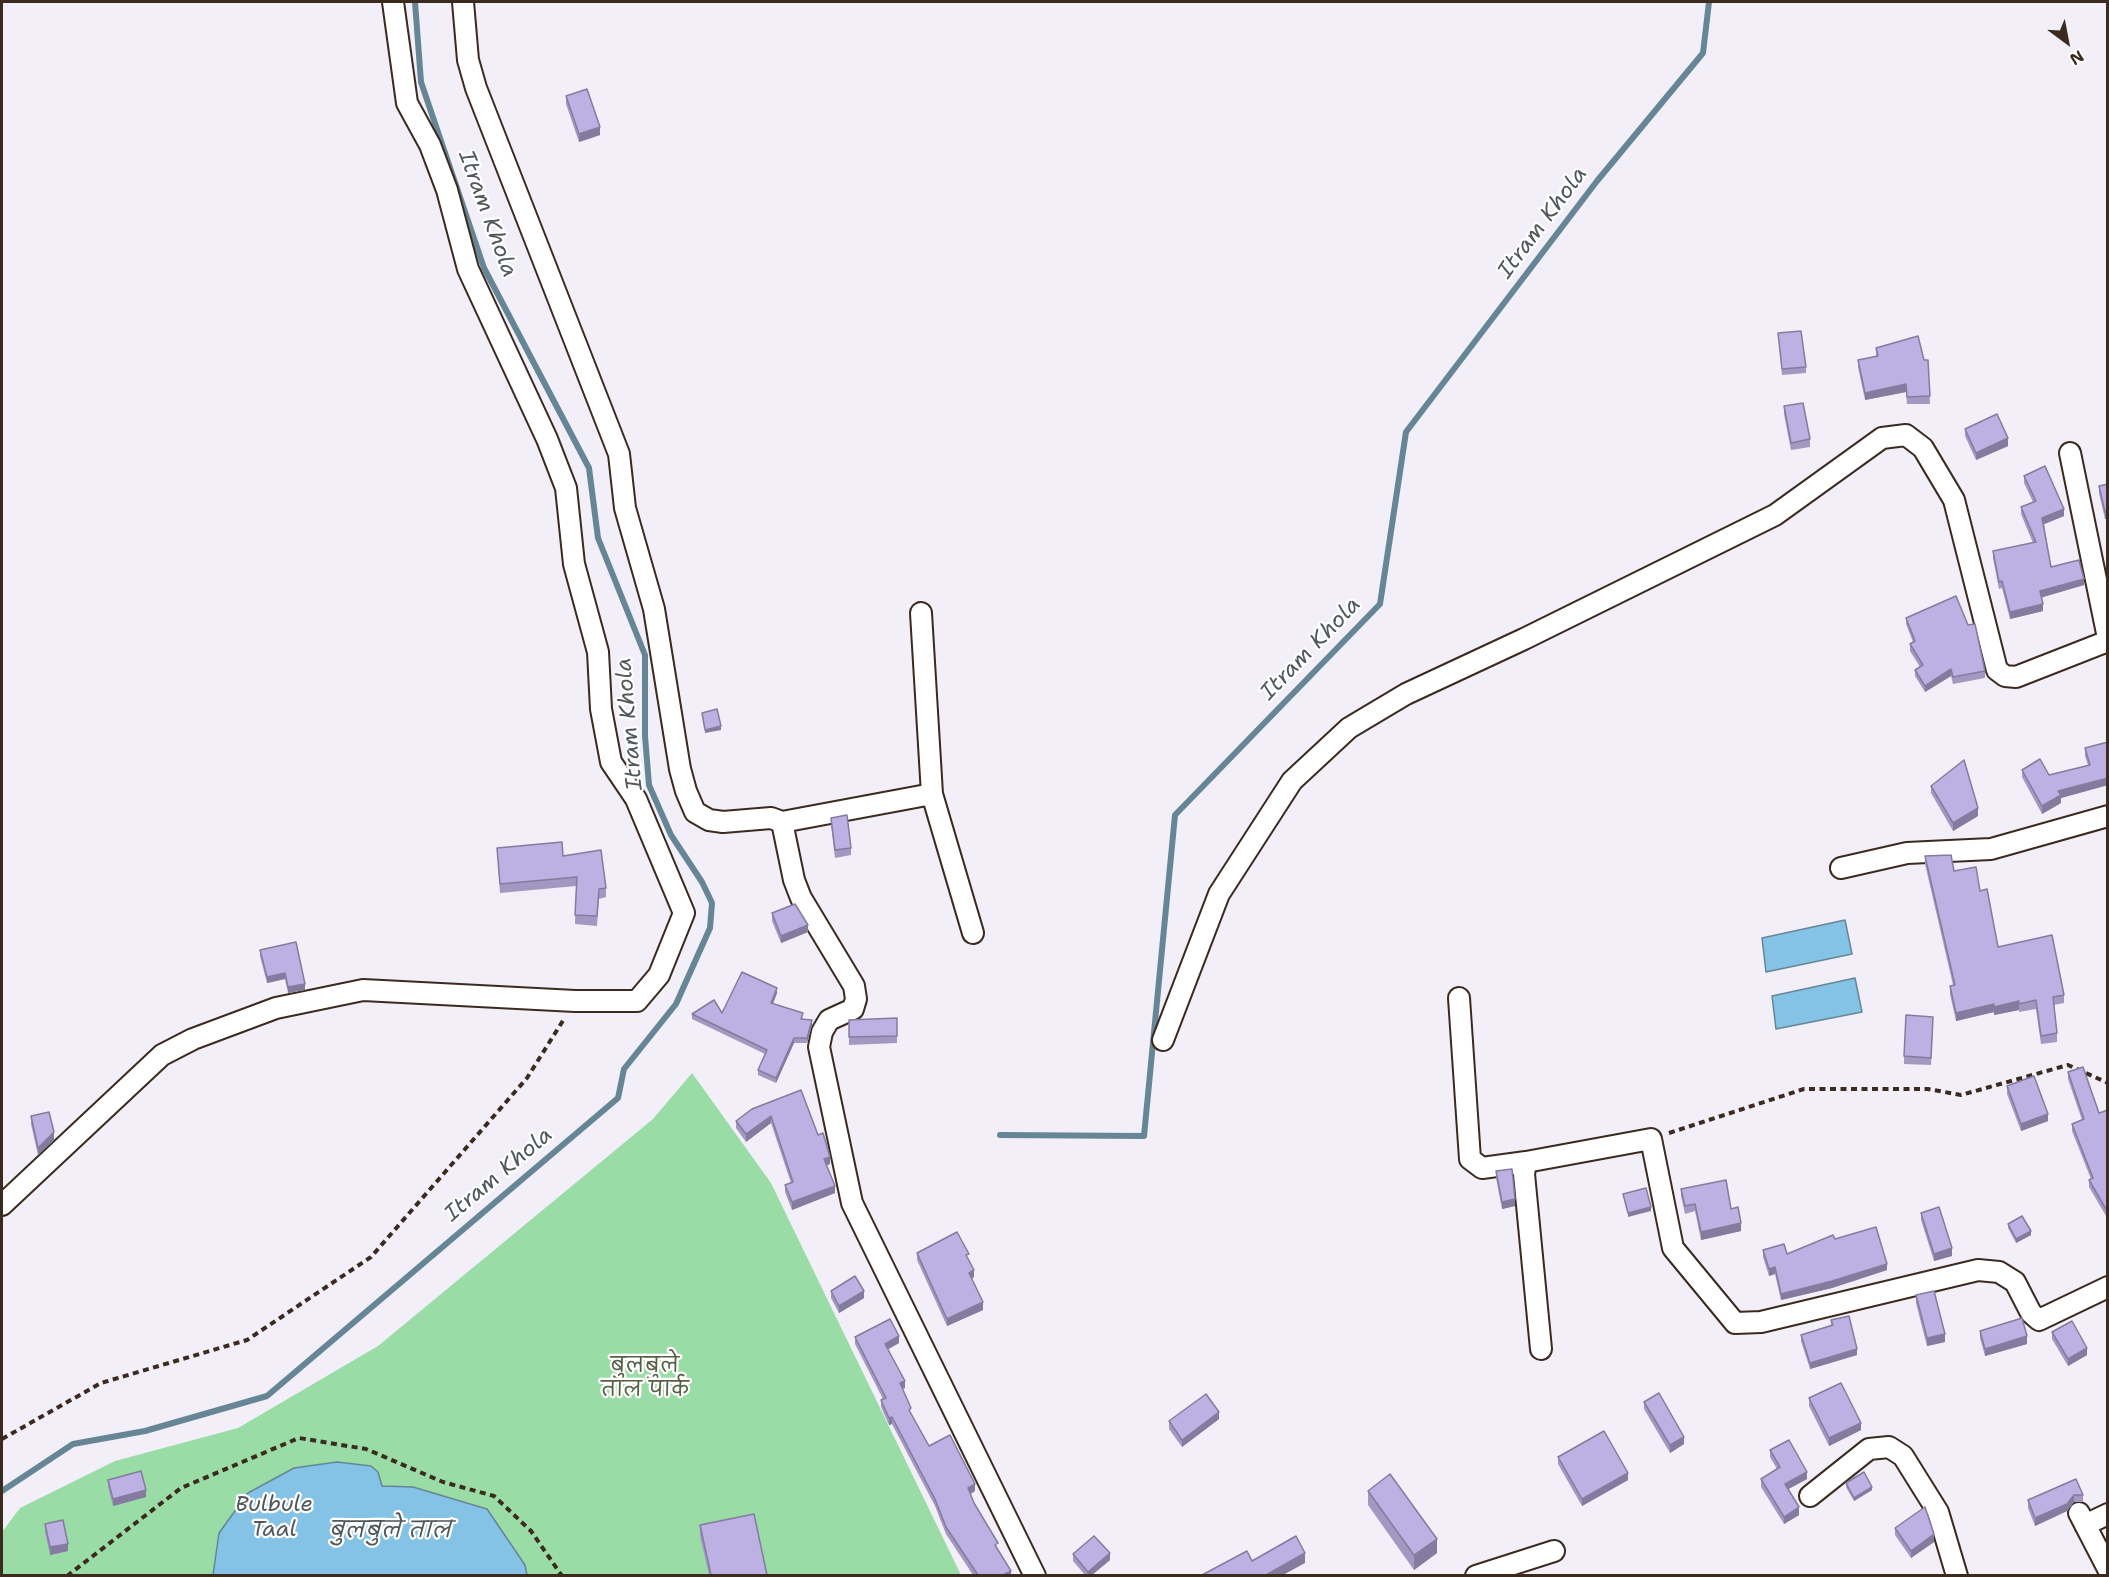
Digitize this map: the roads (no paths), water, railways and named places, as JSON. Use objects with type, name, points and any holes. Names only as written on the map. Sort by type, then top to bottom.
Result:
[{"type":"street","points":[[2,1205],[162,1055],[193,1039],[276,1008],[363,990],[575,1001],[637,1001],[659,975],[684,913],[636,799],[610,762],[601,709],[598,652],[574,564],[566,488],[542,429],[468,269],[430,144],[407,103],[393,2]]},
{"type":"street","points":[[463,2],[468,60],[476,88],[619,454],[625,508],[654,609],[680,769],[695,812],[709,820],[723,822],[771,818],[782,822],[932,794]]},
{"type":"street","points":[[1163,1040],[1219,894],[1292,781],[1349,729],[1406,694],[1524,639],[1775,515],[1882,438],[1906,435],[1923,448],[1954,500],[1997,670],[2006,676],[2016,677],[2108,639],[2070,453]]},
{"type":"street","points":[[921,614],[932,794],[973,933]]},
{"type":"street","points":[[1841,868],[1907,853],[1991,849],[2108,816]]},
{"type":"street","points":[[782,822],[794,880],[801,898],[854,986],[856,999],[853,1009],[829,1020],[822,1032],[819,1047],[852,1203],[1035,1575]]},
{"type":"street","points":[[1459,998],[1470,1159],[1482,1167],[1526,1162],[1652,1139],[1674,1248],[1735,1323],[1761,1322],[1978,1270],[1999,1272],[2015,1282],[2031,1313],[2039,1320],[2108,1287]]},
{"type":"street","points":[[1526,1162],[1524,1174],[1541,1349]]},
{"type":"street","points":[[1809,1496],[1869,1449],[1888,1447],[1903,1456],[1938,1512],[1957,1575]]},
{"type":"street","points":[[2108,1514],[2082,1519],[2108,1569]]},
{"type":"street","points":[[1476,1575],[1554,1551]]},
{"type":"water","points":[[1845,920],[1852,954],[1766,972],[1762,938]]},
{"type":"water","points":[[1855,978],[1862,1012],[1776,1029],[1772,996]]},
{"type":"water","name":"बुलबुले ताल","points":[[337,1462],[371,1466],[378,1472],[382,1486],[413,1487],[487,1509],[525,1565],[527,1575],[213,1575],[219,1533],[248,1493],[294,1468]]},
{"type":"waterway","name":"Itram Khola","points":[[2,1491],[73,1444],[145,1431],[267,1396],[618,1098],[624,1069],[676,1004],[710,928],[712,903],[702,882],[671,835],[649,785],[645,736],[645,655],[598,538],[589,468],[484,268],[421,82],[415,2]]},
{"type":"waterway","name":"Itram Khola","points":[[1000,1135],[1144,1136],[1175,815],[1380,604],[1406,432],[1597,181],[1703,53],[1709,2]]},
{"type":"park label","name":"बुलबुले ताल पार्क","points":[[645,1379]]},
{"type":"water label","name":"Bulbule Taal","points":[[274,1518]]}]
